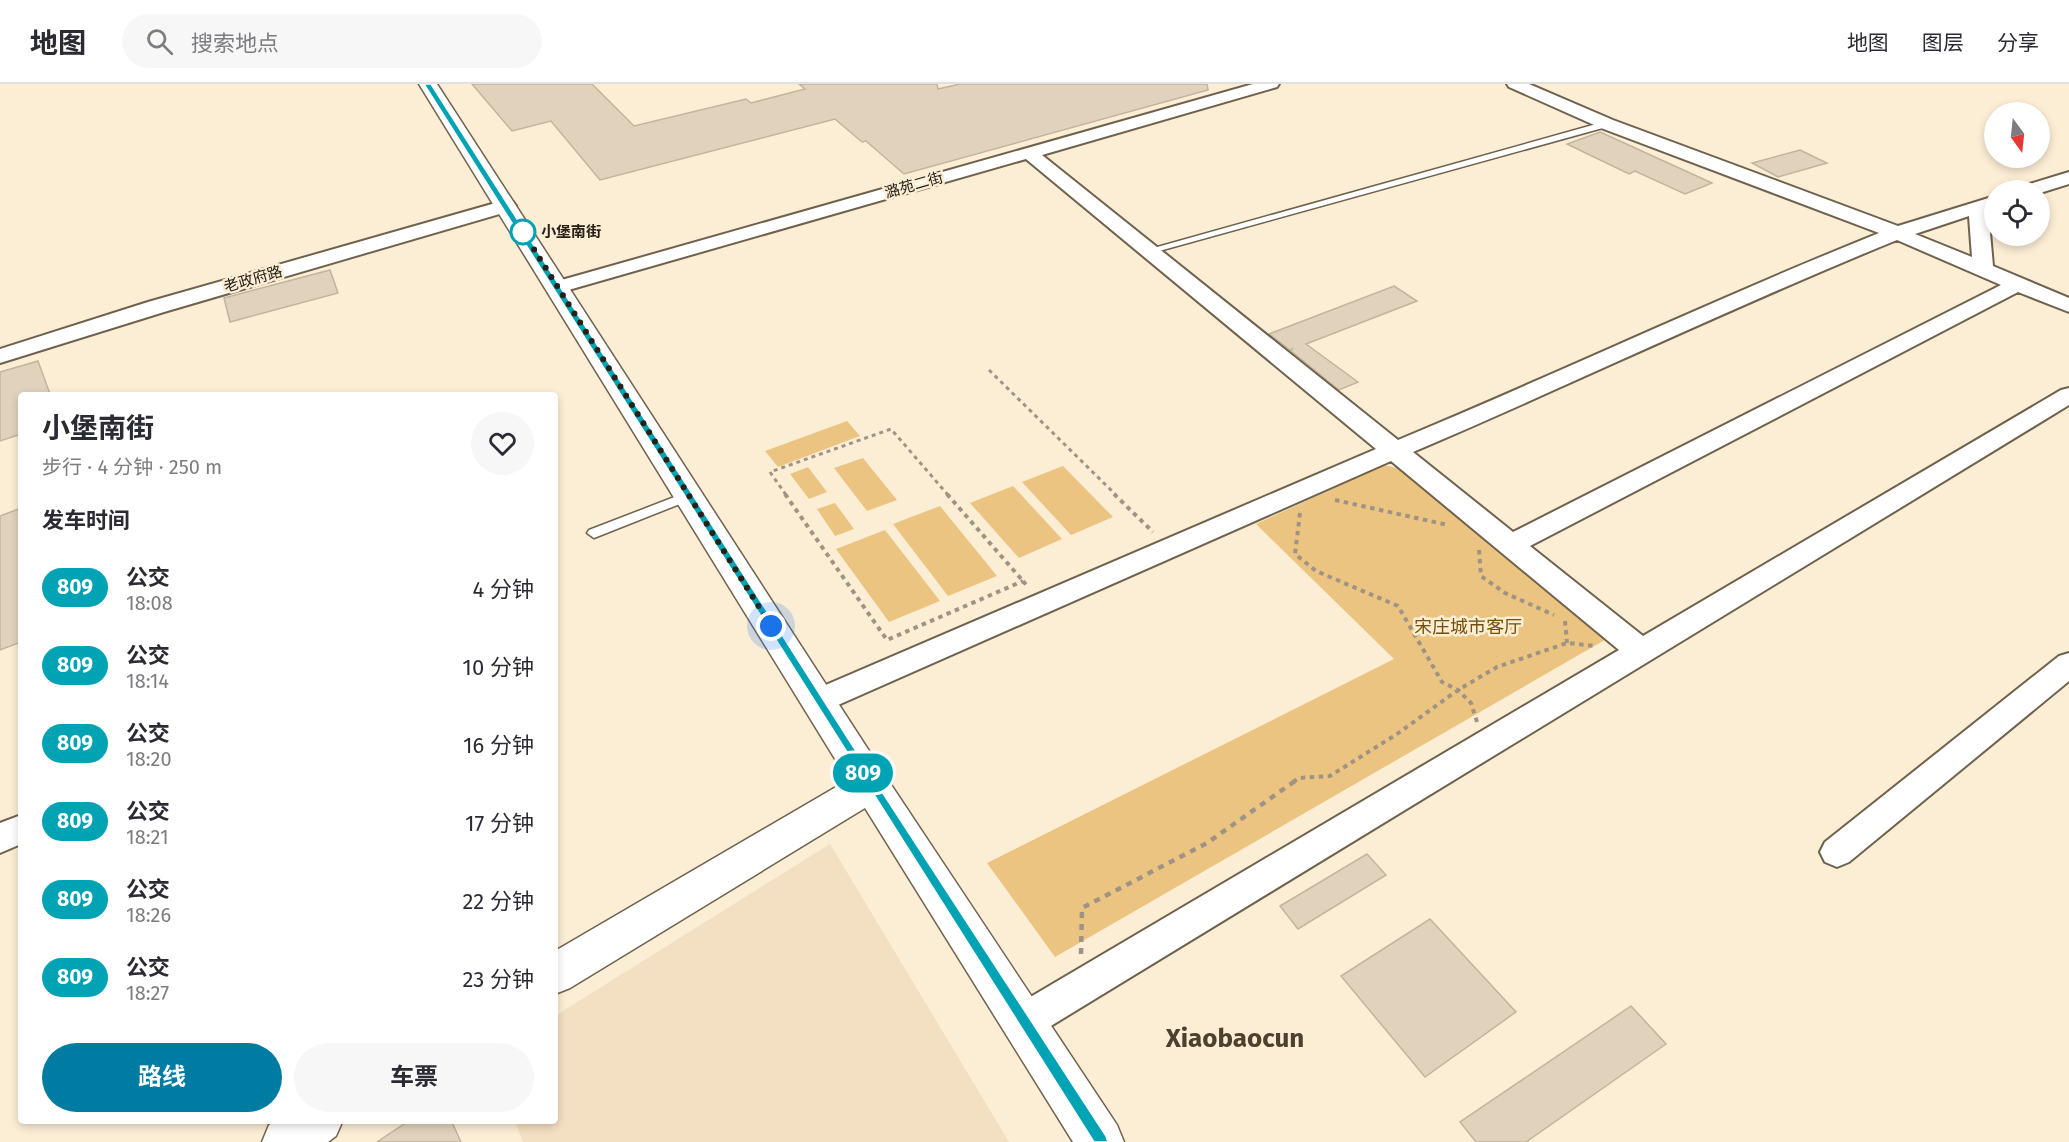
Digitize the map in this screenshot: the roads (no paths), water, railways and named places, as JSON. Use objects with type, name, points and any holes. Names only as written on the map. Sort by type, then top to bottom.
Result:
[{"type":"street","points":[[428,84],[558,286],[871,785],[1100,1142]]},
{"type":"street","name":"潞苑二街","points":[[558,286],[1271,84]]},
{"type":"street","points":[[1515,84],[1607,124],[1897,233],[2069,306]]},
{"type":"street","points":[[1029,153],[1642,652]]},
{"type":"street","points":[[2050,184],[2069,178]]},
{"type":"street","points":[[818,701],[1300,490],[1540,389],[1822,263],[1897,233],[1984,205]]},
{"type":"street","name":"老政府路","points":[[0,356],[167,304],[506,206]]},
{"type":"street","points":[[1983,270],[1984,246]]},
{"type":"street","points":[[1502,538],[2016,285]]},
{"type":"street","points":[[1023,1022],[2069,395]]},
{"type":"street","points":[[1837,852],[2069,664]]},
{"type":"street","points":[[558,972],[871,785]]},
{"type":"street","points":[[0,838],[18,830]]},
{"type":"street","points":[[286,1142],[314,1124]]},
{"type":"lane","points":[[1148,251],[1607,124]]},
{"type":"lane","points":[[594,533],[690,495]]},
{"type":"place","name":"小堡南街","points":[[523,232]]},
{"type":"district","name":"Xiaobaocun","points":[[1235,1038]]},
{"type":"park label","name":"宋庄城市客厅","points":[[1468,627]]}]
